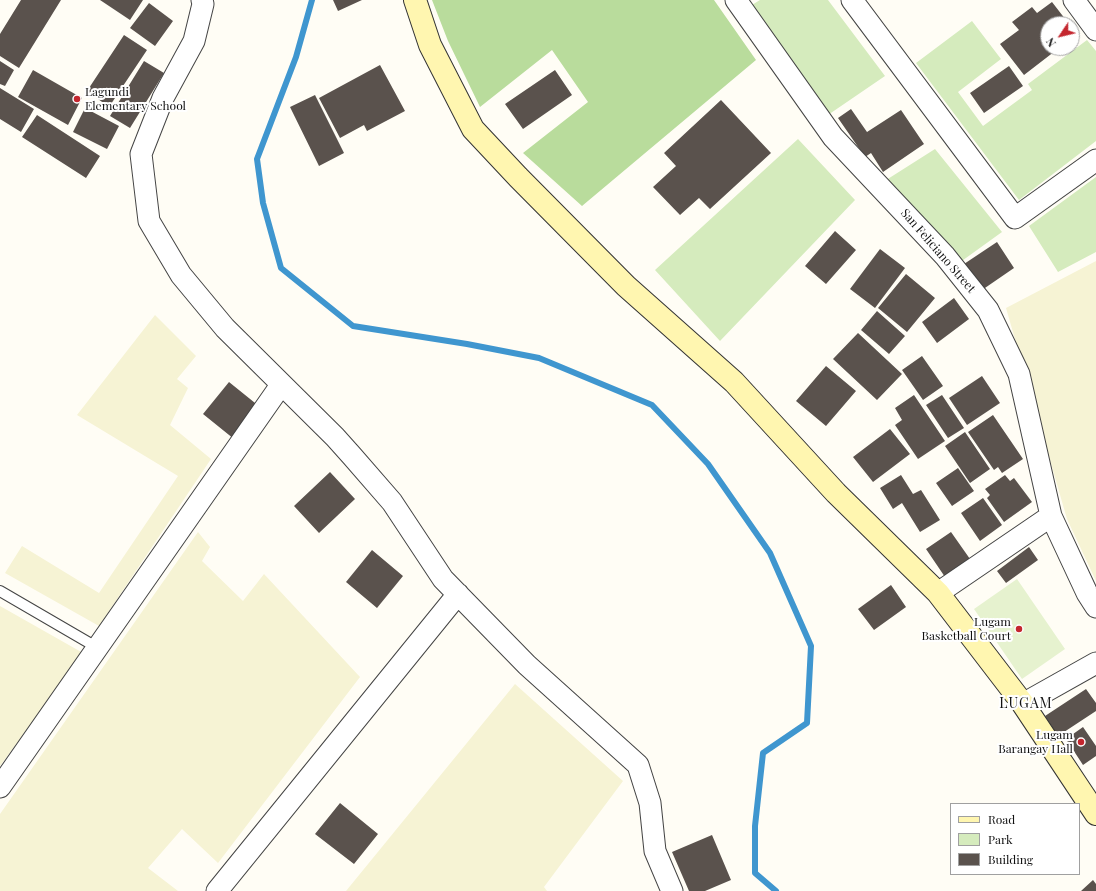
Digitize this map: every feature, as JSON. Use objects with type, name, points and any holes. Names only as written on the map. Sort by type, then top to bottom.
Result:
[{"type":"street","points":[[202,0],[203,4],[194,41],[163,98],[141,154],[149,221],[181,275],[224,328],[336,437],[392,502],[443,579],[527,665],[638,765],[650,803],[655,851],[672,891]]},
{"type":"street","points":[[416,0],[430,45],[473,129],[518,177],[626,286],[734,382],[836,494],[938,593],[1023,704],[1096,814]]},
{"type":"street","name":"San Feliciano Street","points":[[736,0],[833,137],[945,256],[988,310],[1019,374],[1051,516],[1087,592],[1096,607]]},
{"type":"street","points":[[852,0],[1015,218],[1096,160]]},
{"type":"street","points":[[1074,0],[1096,30]]},
{"type":"street","points":[[0,787],[281,385]]},
{"type":"street","points":[[938,593],[1051,516]]},
{"type":"street","points":[[217,891],[458,594]]},
{"type":"street","points":[[1023,704],[1096,663]]},
{"type":"lane","points":[[0,591],[98,648]]},
{"type":"shaded area","points":[[1096,261],[1096,581],[1067,519],[1006,308]]},
{"type":"shaded area","points":[[155,315],[196,356],[177,379],[188,388],[170,425],[211,459],[99,626],[5,573],[22,546],[99,593],[178,476],[77,415]]},
{"type":"shaded area","points":[[198,532],[210,547],[202,561],[243,601],[264,574],[360,677],[218,863],[182,829],[148,868],[178,891],[0,891],[0,814]]},
{"type":"shaded area","points":[[0,606],[83,653],[0,766]]},
{"type":"shaded area","points":[[515,684],[623,781],[544,887],[547,891],[346,891]]},
{"type":"green space","points":[[432,0],[714,0],[756,60],[582,206],[523,153],[588,102],[552,50],[480,107],[448,41]]},
{"type":"green space","points":[[760,0],[828,0],[885,76],[825,117],[747,8]]},
{"type":"green space","points":[[972,21],[1001,59],[958,92],[983,126],[1032,90],[1028,84],[1066,56],[1080,56],[1080,45],[1087,40],[1096,51],[1096,141],[1019,200],[916,63]]},
{"type":"green space","points":[[798,139],[855,200],[720,341],[655,270]]},
{"type":"green space","points":[[935,149],[1002,232],[959,263],[883,182]]},
{"type":"green space","points":[[1096,177],[1096,252],[1058,272],[1029,226]]},
{"type":"green space","name":"Lugam Basketball Court","points":[[1017,579],[1065,649],[1022,679],[974,609]]},
{"type":"building","points":[[21,0],[61,0],[19,68],[0,56],[0,34]]},
{"type":"building","points":[[100,0],[143,0],[130,20]]},
{"type":"building","points":[[333,0],[362,0],[338,11]]},
{"type":"building","points":[[1052,2],[1063,16],[1040,16],[1040,56],[1049,56],[1024,75],[1000,44],[1019,30],[1012,22],[1032,7],[1037,13]]},
{"type":"building","points":[[149,3],[173,21],[155,46],[130,28]]},
{"type":"building","points":[[124,35],[147,50],[109,107],[87,91]]},
{"type":"building","points":[[0,61],[14,70],[5,86],[0,84]]},
{"type":"building","points":[[144,61],[164,73],[130,128],[110,116]]},
{"type":"building","points":[[380,65],[405,111],[367,131],[364,125],[340,138],[319,98]]},
{"type":"building","points":[[1009,66],[1023,86],[984,113],[970,93]]},
{"type":"building","points":[[33,70],[82,98],[68,125],[18,97]]},
{"type":"building","points":[[555,70],[572,95],[523,129],[505,104]]},
{"type":"building","points":[[0,88],[34,109],[21,132],[0,119]]},
{"type":"building","points":[[315,95],[344,153],[319,166],[290,107]]},
{"type":"building","points":[[721,100],[771,153],[710,209],[699,198],[680,215],[653,187],[676,166],[664,153]]},
{"type":"building","points":[[85,108],[119,126],[107,149],[73,132]]},
{"type":"building","points":[[851,109],[867,132],[901,110],[924,144],[883,172],[871,153],[865,157],[838,118]]},
{"type":"building","points":[[37,115],[100,156],[86,178],[22,137]]},
{"type":"building","points":[[835,231],[856,250],[826,284],[805,266]]},
{"type":"building","points":[[997,242],[1014,268],[982,290],[964,264]]},
{"type":"building","points":[[880,249],[905,268],[875,308],[850,289]]},
{"type":"building","points":[[906,274],[935,298],[907,332],[878,308]]},
{"type":"building","points":[[954,298],[969,319],[937,343],[922,322]]},
{"type":"building","points":[[877,311],[905,336],[889,354],[861,330]]},
{"type":"building","points":[[858,333],[902,374],[877,400],[833,359]]},
{"type":"building","points":[[922,356],[943,386],[923,400],[902,370]]},
{"type":"building","points":[[826,366],[856,391],[826,426],[796,401]]},
{"type":"building","points":[[982,376],[1000,403],[967,425],[949,398]]},
{"type":"building","points":[[229,382],[260,407],[234,439],[203,414]]},
{"type":"building","points":[[914,395],[945,441],[918,459],[895,425],[902,420],[895,408]]},
{"type":"building","points":[[942,395],[964,428],[948,438],[926,405]]},
{"type":"building","points":[[993,415],[1023,459],[1002,473],[998,467],[994,470],[968,432]]},
{"type":"building","points":[[890,429],[910,454],[873,482],[853,457]]},
{"type":"building","points":[[965,432],[990,469],[970,483],[945,446]]},
{"type":"building","points":[[958,468],[974,491],[952,506],[936,483]]},
{"type":"building","points":[[330,472],[355,499],[319,533],[294,506]]},
{"type":"building","points":[[901,475],[913,494],[921,490],[940,520],[920,532],[902,503],[893,509],[880,488]]},
{"type":"building","points":[[1005,475],[1010,481],[1014,478],[1032,502],[1004,522],[987,498],[990,495],[985,489]]},
{"type":"building","points":[[983,498],[1002,525],[980,541],[961,513]]},
{"type":"building","points":[[951,532],[970,559],[945,577],[926,549]]},
{"type":"building","points":[[1029,547],[1038,560],[1006,583],[997,571]]},
{"type":"building","points":[[372,550],[403,576],[377,608],[346,582]]},
{"type":"building","points":[[891,585],[906,607],[874,630],[858,609]]},
{"type":"building","points":[[1086,689],[1096,703],[1096,711],[1058,736],[1045,716]]},
{"type":"building","name":"Lugam Barangay Hall","points":[[1083,727],[1096,746],[1096,756],[1083,765],[1066,739]]},
{"type":"building","points":[[340,803],[378,834],[354,864],[315,834]]},
{"type":"building","points":[[712,835],[731,880],[705,891],[689,891],[672,852]]},
{"type":"building","points":[[1093,880],[1096,884],[1096,891],[1081,891]]},
{"type":"waterway","points":[[312,0],[296,57],[257,159],[263,203],[281,268],[353,326],[467,344],[539,358],[652,405],[708,464],[770,553],[811,646],[807,723],[763,753],[755,826],[755,873],[776,891]]},
{"type":"place","name":"Lagundi Elementary School","points":[[77,99]]},
{"type":"place","name":"Lugam Basketball Court","points":[[1019,629]]},
{"type":"place","name":"Lugam Barangay Hall","points":[[1081,742]]},
{"type":"district","name":"LUGAM","points":[[1026,704]]}]
